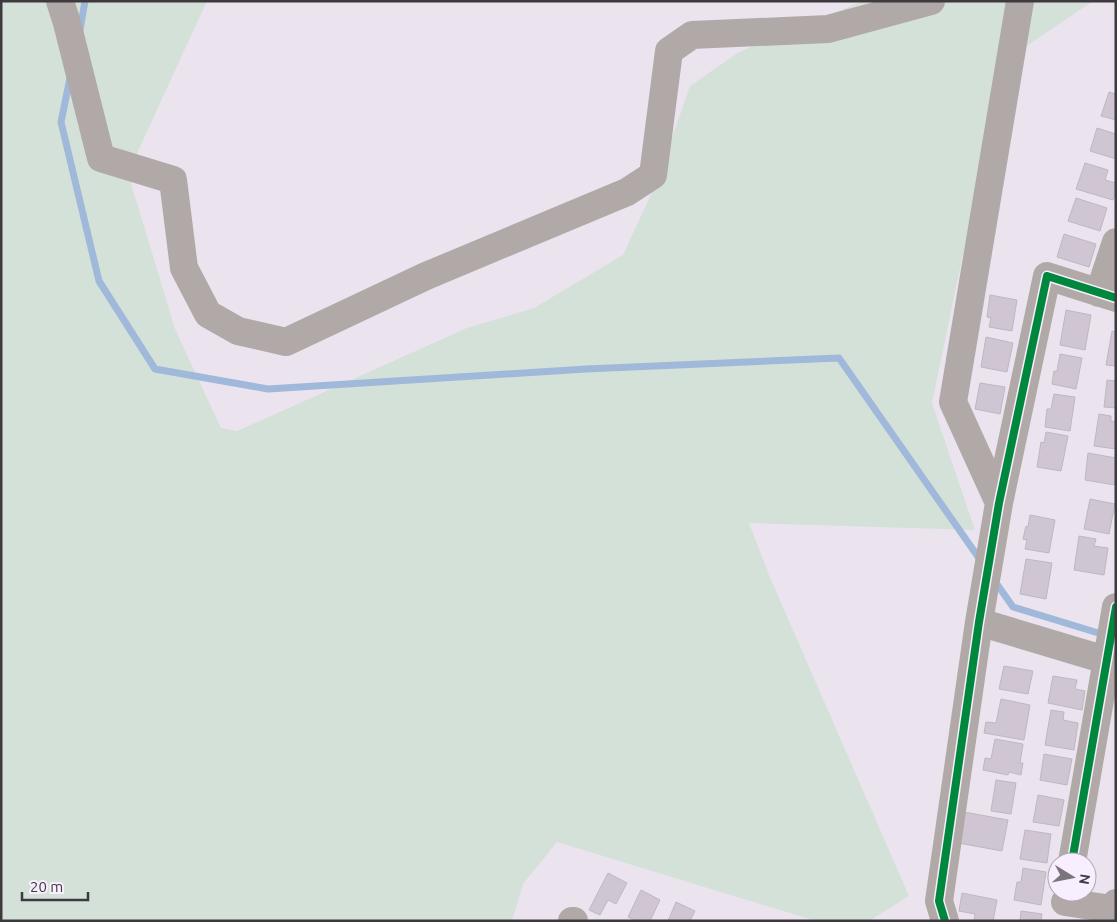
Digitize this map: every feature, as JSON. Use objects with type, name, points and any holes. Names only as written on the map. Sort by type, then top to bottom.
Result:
[{"type":"street","points":[[60,1],[102,158],[173,180],[184,268],[208,314],[238,331],[286,342],[426,276],[627,192],[653,175],[669,51],[692,35],[828,30],[931,1]]},
{"type":"street","points":[[999,503],[953,402],[1020,1]]},
{"type":"street","points":[[945,921],[939,901],[983,595],[999,503],[1047,276],[1107,296],[1116,242]]},
{"type":"street","points":[[1074,852],[1110,658],[1115,614]]},
{"type":"street","points":[[979,622],[1110,658]]},
{"type":"street","points":[[1064,905],[1112,909],[1116,903]]},
{"type":"shaded area","points":[[1,1],[207,1],[128,173],[175,329],[221,428],[237,431],[467,328],[534,308],[623,255],[657,181],[690,86],[739,52],[863,1],[1093,1],[1003,62],[932,403],[975,530],[749,523],[769,575],[909,896],[869,921],[816,921],[557,842],[523,884],[512,921],[1,921]]},
{"type":"building","points":[[1109,92],[1116,94],[1116,120],[1101,116]]},
{"type":"building","points":[[1097,128],[1116,134],[1116,159],[1090,151]]},
{"type":"building","points":[[1085,163],[1108,170],[1105,180],[1116,183],[1113,200],[1076,189]]},
{"type":"building","points":[[1076,198],[1107,208],[1100,231],[1068,221]]},
{"type":"building","points":[[1064,234],[1096,244],[1089,267],[1057,257]]},
{"type":"building","points":[[990,295],[1017,300],[1012,331],[989,327],[991,318],[987,317]]},
{"type":"building","points":[[1066,310],[1091,315],[1085,350],[1060,345]]},
{"type":"building","points":[[1112,331],[1116,332],[1116,366],[1106,365]]},
{"type":"building","points":[[986,337],[1013,343],[1007,372],[981,367]]},
{"type":"building","points":[[1060,354],[1082,358],[1076,389],[1052,384]]},
{"type":"building","points":[[1107,380],[1116,381],[1116,408],[1104,407]]},
{"type":"building","points":[[980,383],[1005,387],[1000,414],[975,409]]},
{"type":"building","points":[[1054,394],[1075,397],[1070,431],[1045,427],[1047,409],[1051,409]]},
{"type":"building","points":[[1099,414],[1111,416],[1111,421],[1116,422],[1116,449],[1094,446]]},
{"type":"building","points":[[1046,432],[1068,436],[1061,471],[1037,467],[1041,442],[1044,443]]},
{"type":"building","points":[[1088,453],[1116,458],[1115,485],[1085,480]]},
{"type":"building","points":[[1090,499],[1115,504],[1109,534],[1084,529]]},
{"type":"building","points":[[1030,515],[1055,520],[1049,553],[1025,549],[1027,540],[1023,539]]},
{"type":"building","points":[[1079,536],[1096,539],[1094,546],[1108,548],[1104,575],[1074,570]]},
{"type":"building","points":[[1026,559],[1052,563],[1046,599],[1020,594]]},
{"type":"building","points":[[1004,666],[1033,671],[1028,694],[999,689]]},
{"type":"building","points":[[1053,676],[1077,680],[1075,689],[1085,691],[1082,710],[1048,703]]},
{"type":"building","points":[[1001,699],[1030,705],[1024,740],[984,733],[986,722],[996,723]]},
{"type":"building","points":[[1051,710],[1064,712],[1063,720],[1078,723],[1074,750],[1045,745]]},
{"type":"building","points":[[995,739],[1023,744],[1020,763],[1023,763],[1021,775],[1009,772],[1008,775],[983,770],[985,758],[991,759]]},
{"type":"building","points":[[1044,754],[1072,759],[1067,785],[1040,780]]},
{"type":"building","points":[[996,780],[1016,783],[1011,814],[991,811]]},
{"type":"building","points":[[1038,795],[1064,800],[1059,826],[1033,822]]},
{"type":"building","points":[[964,812],[1008,820],[1002,851],[958,843]]},
{"type":"building","points":[[1025,830],[1051,834],[1047,852],[1047,863],[1020,859]]},
{"type":"building","points":[[1023,868],[1046,872],[1041,905],[1014,900],[1017,882],[1021,882]]},
{"type":"building","points":[[608,873],[627,883],[616,904],[608,900],[600,915],[589,910]]},
{"type":"building","points":[[641,890],[660,900],[650,921],[636,921],[628,917]]},
{"type":"building","points":[[962,893],[997,900],[993,921],[974,921],[975,914],[959,911]]},
{"type":"building","points":[[676,902],[695,911],[690,921],[668,921]]},
{"type":"building","points":[[1021,911],[1042,914],[1041,921],[1020,921]]},
{"type":"waterway","points":[[80,30],[85,1]]},
{"type":"waterway","points":[[70,78],[61,122],[99,281],[155,369],[268,389],[586,369],[839,358],[981,561]]},
{"type":"waterway","points":[[994,580],[1013,607],[1105,635]]},
{"type":"cycle path","points":[[945,921],[939,901],[979,622],[999,503],[1047,276],[1116,298]]},
{"type":"cycle path","points":[[1074,852],[1116,607]]}]
